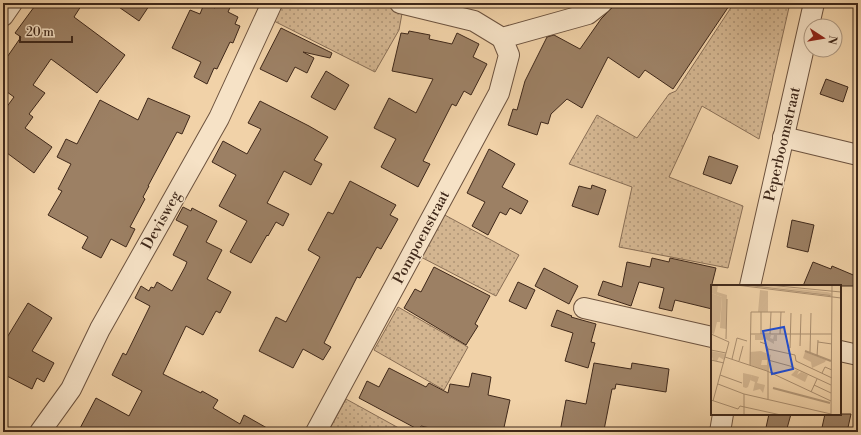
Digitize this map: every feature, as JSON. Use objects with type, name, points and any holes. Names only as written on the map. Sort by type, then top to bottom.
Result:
[{"type":"street","points":[[3,16],[12,3]]},
{"type":"street","name":"Devisweg","points":[[40,432],[71,389],[104,322],[219,118],[272,3]]},
{"type":"street","points":[[400,3],[474,21],[502,38],[588,14],[602,3]]},
{"type":"street","name":"Peperboomstraat","points":[[750,285],[814,3]]},
{"type":"street","name":"Pompoenstraat","points":[[316,432],[499,93],[509,56],[502,38]]},
{"type":"street","points":[[783,137],[858,155]]},
{"type":"street","points":[[584,308],[711,336]]},
{"type":"street","points":[[841,351],[858,355]]},
{"type":"street","points":[[720,432],[723,415]]},
{"type":"shaded area","points":[[278,3],[381,3],[403,8],[399,30],[375,72],[270,19]]},
{"type":"shaded area","points":[[734,3],[790,3],[759,139],[702,106],[669,177],[743,206],[728,268],[619,247],[632,187],[569,164],[597,115],[637,138],[669,94],[676,91]]},
{"type":"shaded area","points":[[441,213],[519,255],[496,296],[417,255]]},
{"type":"shaded area","points":[[398,307],[468,347],[444,390],[374,350]]},
{"type":"shaded area","points":[[346,399],[406,432],[328,432]]},
{"type":"building","points":[[37,3],[83,3],[74,17],[125,55],[97,93],[51,59],[33,85],[45,93],[29,114],[33,117],[25,128],[52,147],[34,173],[3,150],[3,112],[14,97],[3,89],[3,63],[21,37],[15,33]]},
{"type":"building","points":[[113,3],[151,3],[139,21]]},
{"type":"building","points":[[218,3],[232,3],[228,12],[238,17],[235,24],[240,26],[233,43],[230,42],[217,69],[214,68],[207,84],[194,77],[201,62],[172,48],[190,10],[200,14],[204,4],[215,8]]},
{"type":"building","points":[[613,3],[731,3],[673,89],[645,70],[639,78],[608,57],[582,108],[567,99],[551,114],[548,124],[541,122],[537,135],[508,125],[513,109],[517,110],[525,81],[547,37],[554,35],[580,49],[601,19],[612,8]]},
{"type":"building","points":[[281,28],[332,53],[330,58],[303,52],[314,58],[307,73],[295,67],[287,82],[260,69]]},
{"type":"building","points":[[409,31],[430,35],[429,39],[452,44],[457,33],[479,44],[473,57],[487,64],[471,95],[464,91],[456,106],[452,104],[423,161],[430,164],[418,187],[381,167],[396,139],[374,128],[389,98],[416,113],[433,79],[392,71],[401,33],[408,34]]},
{"type":"building","points":[[326,71],[349,85],[335,110],[311,97]]},
{"type":"building","points":[[826,79],[848,87],[843,102],[820,94]]},
{"type":"building","points":[[148,98],[190,116],[182,134],[177,132],[148,186],[143,197],[145,199],[130,227],[135,229],[126,247],[111,239],[101,258],[82,248],[88,237],[48,215],[62,191],[58,189],[71,164],[57,157],[66,139],[77,144],[100,100],[138,120]]},
{"type":"building","points":[[260,101],[328,137],[314,160],[322,164],[311,185],[284,171],[267,203],[289,214],[283,226],[276,222],[251,263],[230,252],[247,221],[219,206],[236,175],[212,162],[223,141],[247,154],[261,129],[248,123]]},
{"type":"building","points":[[489,149],[515,164],[502,187],[528,201],[521,214],[510,208],[506,215],[500,212],[488,235],[472,226],[485,202],[467,193]]},
{"type":"building","points":[[709,156],[738,166],[731,184],[703,174]]},
{"type":"building","points":[[350,181],[396,205],[390,215],[398,219],[381,249],[377,247],[360,278],[357,277],[324,343],[331,347],[323,360],[303,349],[293,368],[259,351],[276,317],[286,322],[320,257],[308,250],[328,212],[333,214]]},
{"type":"building","points":[[592,185],[606,190],[598,215],[572,206],[579,186],[591,189]]},
{"type":"building","points":[[183,207],[191,211],[192,208],[217,221],[206,242],[222,250],[207,279],[231,292],[220,313],[216,311],[203,335],[186,326],[163,374],[201,393],[202,391],[218,400],[213,408],[240,424],[244,415],[274,432],[78,432],[96,398],[129,416],[142,391],[112,375],[123,353],[126,355],[150,306],[135,298],[141,286],[149,291],[151,287],[154,288],[157,282],[172,291],[185,267],[187,262],[173,255],[188,226],[176,220]]},
{"type":"building","points":[[792,220],[814,225],[808,252],[787,247]]},
{"type":"building","points":[[652,258],[669,262],[670,258],[716,268],[711,285],[711,309],[675,300],[672,311],[659,308],[664,288],[639,282],[631,306],[598,295],[603,281],[622,287],[627,262],[650,267]]},
{"type":"building","points":[[813,262],[831,269],[832,266],[858,277],[858,286],[803,285]]},
{"type":"building","points":[[434,267],[490,296],[475,324],[478,326],[466,345],[404,308],[415,289],[421,292]]},
{"type":"building","points":[[544,268],[578,286],[569,304],[535,286]]},
{"type":"building","points":[[518,282],[535,290],[526,309],[509,301]]},
{"type":"building","points":[[28,303],[52,318],[32,351],[54,363],[44,382],[37,378],[32,389],[3,374],[3,344]]},
{"type":"building","points":[[557,310],[572,316],[571,317],[596,324],[591,342],[595,343],[588,368],[565,361],[573,333],[551,326]]},
{"type":"building","points":[[594,363],[631,369],[632,363],[669,369],[666,392],[616,384],[615,389],[612,389],[604,430],[590,428],[589,432],[560,432],[566,400],[586,404]]},
{"type":"building","points":[[389,368],[426,387],[429,383],[448,393],[450,384],[469,387],[472,373],[491,377],[488,395],[510,400],[503,432],[448,432],[421,426],[419,430],[359,398],[367,381],[379,387]]},
{"type":"building","points":[[851,414],[847,432],[821,432],[825,415]]},
{"type":"building","points":[[769,415],[791,415],[786,432],[765,432]]}]
